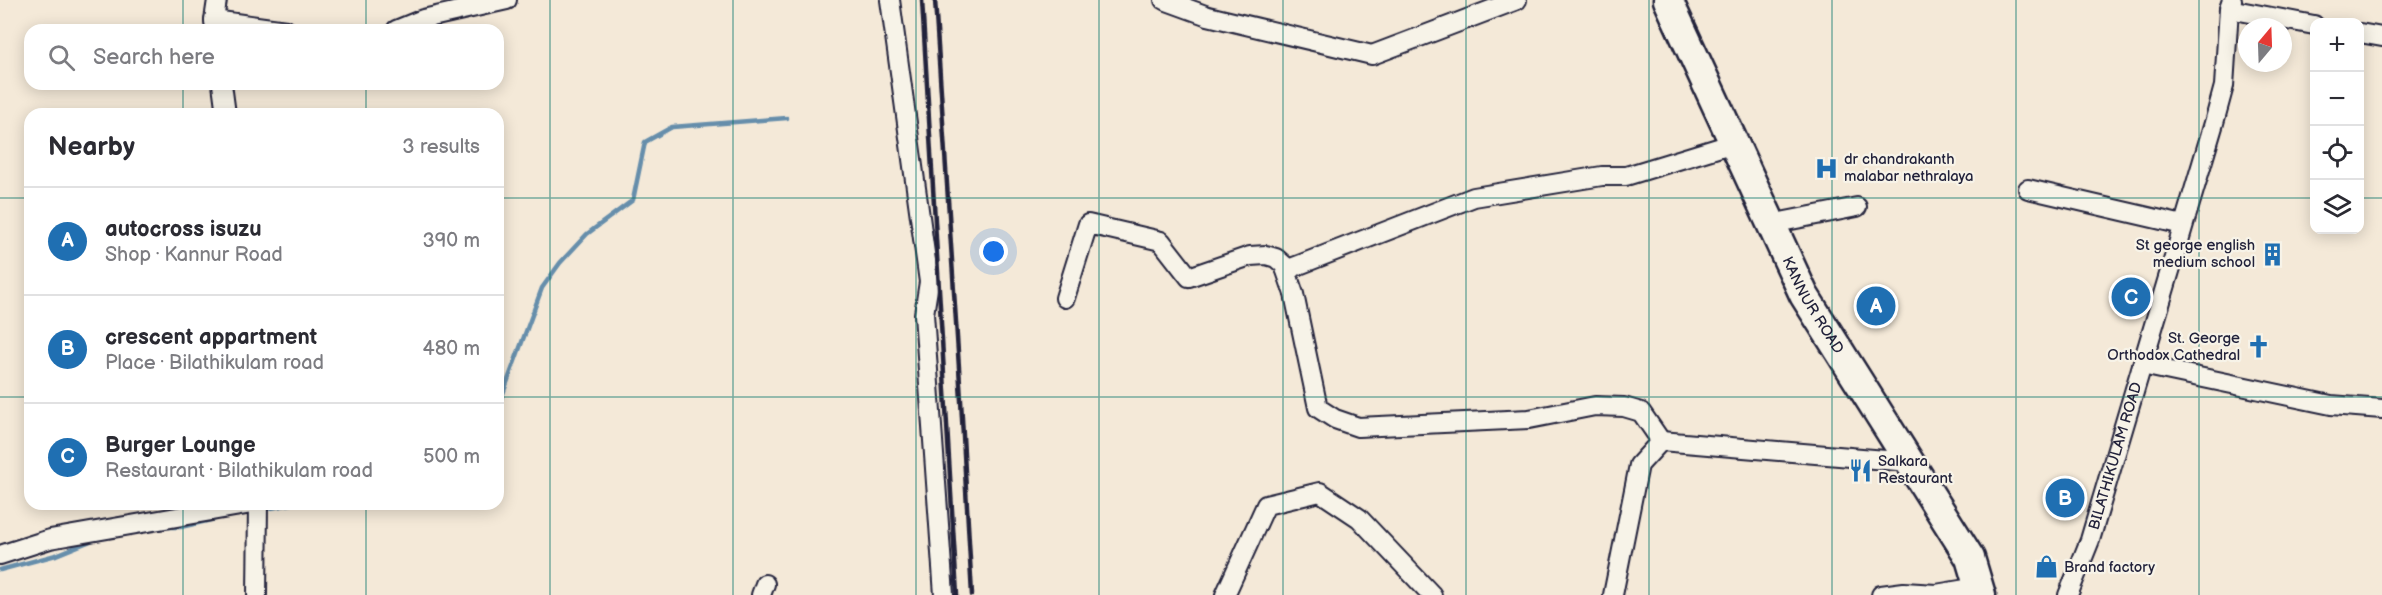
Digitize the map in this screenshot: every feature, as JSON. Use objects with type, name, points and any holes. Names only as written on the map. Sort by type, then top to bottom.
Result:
[{"type":"main road","name":"KANNUR ROAD","points":[[1668,0],[1804,295],[1970,558],[1979,591]]},
{"type":"street","points":[[215,24],[217,0]]},
{"type":"street","points":[[411,24],[423,19],[507,0]]},
{"type":"street","points":[[890,0],[929,282],[924,314],[944,595]]},
{"type":"street","points":[[1164,0],[1208,16],[1372,55],[1517,0]]},
{"type":"street","points":[[2230,4],[2310,24]]},
{"type":"street","name":"BILATHIKULAM ROAD","points":[[2068,595],[2090,540],[2224,86],[2230,4]]},
{"type":"street","points":[[2364,34],[2382,37]]},
{"type":"street","points":[[223,90],[225,108]]},
{"type":"street","points":[[1286,270],[1474,197],[1602,176],[1626,176],[1734,143]]},
{"type":"street","points":[[2028,189],[2183,225]]},
{"type":"street","points":[[1772,224],[1857,207]]},
{"type":"street","points":[[1065,298],[1088,224],[1161,241],[1189,278],[1250,256],[1266,255],[1276,258],[1286,270],[1294,294],[1318,408],[1335,420],[1358,427],[1529,419],[1595,406],[1624,407],[1641,412],[1661,441]]},
{"type":"street","points":[[2142,365],[2331,405],[2382,409]]},
{"type":"street","points":[[1661,441],[1909,462]]},
{"type":"street","points":[[1613,595],[1639,465],[1661,441]]},
{"type":"street","points":[[1225,595],[1266,506],[1320,492],[1359,518],[1432,595]]},
{"type":"street","points":[[0,555],[50,539],[217,510]]},
{"type":"street","points":[[257,595],[258,510]]},
{"type":"street","points":[[1881,595],[1904,592],[1936,594],[1979,591]]},
{"type":"waterway","points":[[504,391],[542,288],[560,263],[587,234],[633,200],[645,142],[672,127],[787,118]]},
{"type":"waterway","points":[[167,527],[181,527],[215,519]]},
{"type":"waterway","points":[[0,570],[56,555],[93,540]]},
{"type":"railway","points":[[922,0],[957,595]]},
{"type":"railway","points":[[935,0],[972,595]]},
{"type":"place","name":"dr chandrakanth malabar nethralaya","points":[[1826,168]]},
{"type":"place","name":"St george english medium school","points":[[2273,254]]},
{"type":"place","name":"Burger Lounge","points":[[2131,297]]},
{"type":"place","name":"autocross isuzu","points":[[1876,306]]},
{"type":"place","name":"St. George Orthodox Cathedral","points":[[2258,347]]},
{"type":"place","name":"Salkara Restaurant","points":[[1860,470]]},
{"type":"place","name":"crescent appartment","points":[[2065,498]]},
{"type":"place","name":"Brand factory","points":[[2046,567]]}]
